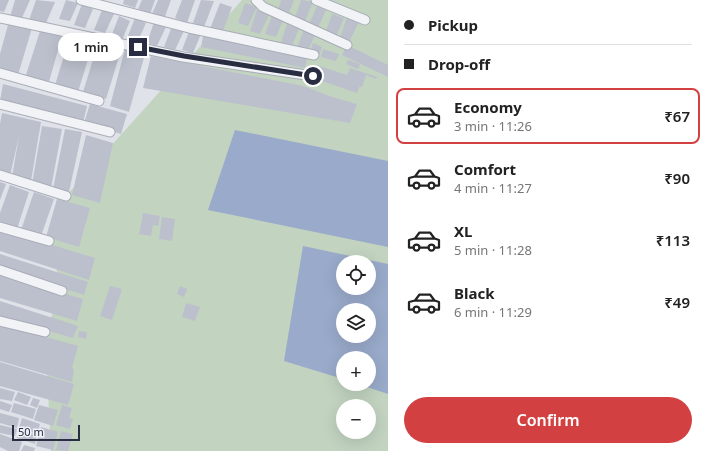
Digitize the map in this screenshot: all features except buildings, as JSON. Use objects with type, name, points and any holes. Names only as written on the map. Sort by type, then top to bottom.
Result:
[{"type":"street","points":[[81,0],[189,28],[314,55]]},
{"type":"street","points":[[256,0],[263,7],[347,46]]},
{"type":"street","points":[[316,0],[366,20]]},
{"type":"street","points":[[0,18],[184,56],[313,76]]},
{"type":"street","points":[[0,73],[99,101]]},
{"type":"street","points":[[0,104],[110,132]]},
{"type":"street","points":[[0,175],[66,196]]},
{"type":"street","points":[[0,227],[48,241]]},
{"type":"street","points":[[0,270],[62,291]]},
{"type":"street","points":[[0,321],[45,332]]},
{"type":"green space","points":[[242,0],[388,0],[388,451],[51,451],[45,332],[62,291],[49,241],[66,196]]},
{"type":"water","points":[[235,130],[388,161],[388,247],[208,210]]},
{"type":"water","points":[[303,246],[346,255],[336,255],[336,295],[376,295],[376,261],[388,264],[388,394],[376,390],[376,351],[336,351],[336,377],[284,361]]},
{"type":"route","points":[[138,47],[184,56],[313,76]]}]
